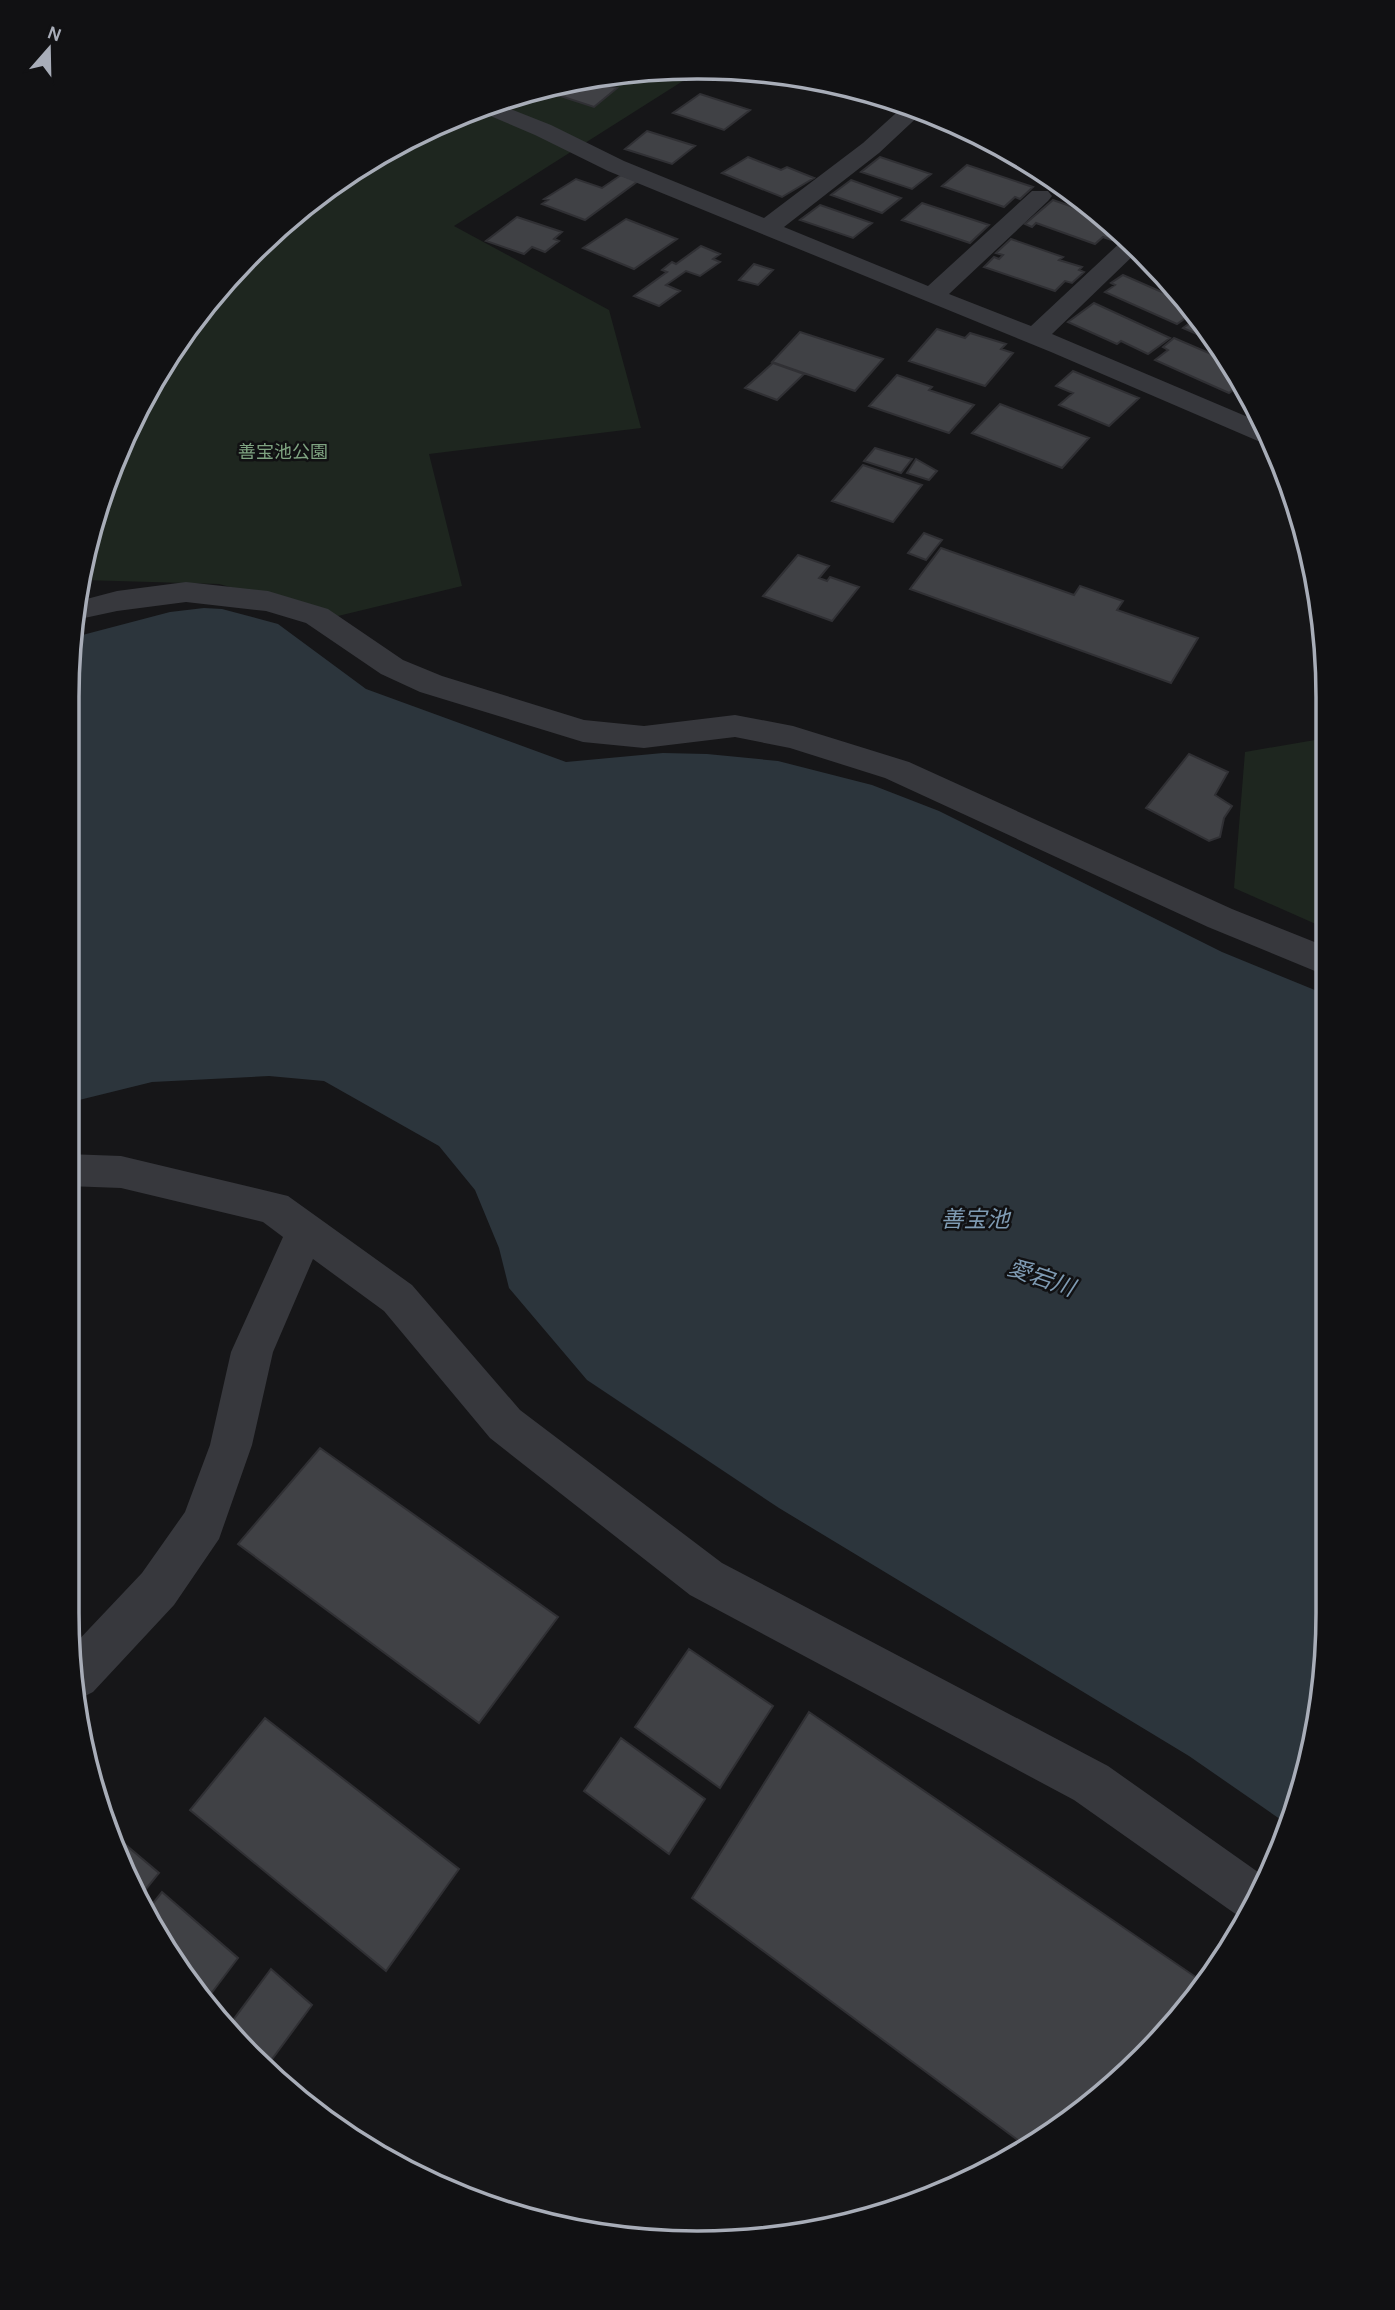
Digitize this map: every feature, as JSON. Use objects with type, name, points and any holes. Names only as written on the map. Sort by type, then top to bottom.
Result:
[{"type":"street","points":[[498,112],[932,296],[1247,414]]},
{"type":"street","points":[[767,228],[871,148],[906,116]]},
{"type":"street","points":[[932,296],[1040,195]]},
{"type":"street","points":[[1035,336],[1125,250]]},
{"type":"street","points":[[85,609],[117,601],[186,592],[268,601],[317,616],[392,667],[431,684],[583,731],[644,737],[735,726],[793,737],[897,770],[1220,918],[1316,957]]},
{"type":"street","points":[[79,1170],[121,1172],[274,1208],[398,1297],[505,1424],[706,1579],[1091,1783],[1248,1894]]},
{"type":"street","points":[[82,1671],[158,1589],[203,1524],[231,1445],[252,1352],[305,1231]]},
{"type":"green space","name":"善宝池公園","points":[[686,79],[454,226],[609,310],[641,428],[429,454],[462,586],[338,616],[219,584],[90,580],[112,499],[143,424],[183,354],[232,290],[290,232],[321,207],[354,183],[424,143],[461,126],[537,100],[617,84]]},
{"type":"green space","points":[[1316,738],[1316,924],[1234,888],[1245,752]]},
{"type":"water","name":"善宝池","points":[[222,609],[278,624],[366,689],[566,762],[663,753],[707,754],[778,761],[872,785],[939,811],[1222,952],[1316,990],[1315,1653],[1304,1733],[1280,1819],[1189,1756],[779,1508],[587,1380],[509,1288],[499,1248],[475,1190],[439,1146],[324,1081],[269,1076],[152,1082],[79,1100],[79,698],[82,635],[170,612]]},
{"type":"building","points":[[608,86],[617,88],[594,107],[558,95]]},
{"type":"building","points":[[700,94],[750,110],[724,130],[673,113]]},
{"type":"building","points":[[647,131],[695,146],[672,164],[625,149]]},
{"type":"building","points":[[748,157],[781,170],[787,167],[814,178],[782,197],[722,173]]},
{"type":"building","points":[[880,157],[931,174],[912,189],[861,172]]},
{"type":"building","points":[[967,165],[1033,187],[1020,199],[1015,197],[1004,207],[942,186]]},
{"type":"building","points":[[621,175],[638,181],[585,220],[542,204],[548,200],[544,199],[576,179],[602,188]]},
{"type":"building","points":[[851,180],[901,198],[882,213],[831,195]]},
{"type":"building","points":[[1053,200],[1075,208],[1113,239],[1103,237],[1095,244],[1036,223],[1032,227],[1025,224]]},
{"type":"building","points":[[922,203],[989,225],[970,243],[902,220]]},
{"type":"building","points":[[820,205],[872,223],[853,238],[800,220]]},
{"type":"building","points":[[517,217],[562,232],[554,239],[559,241],[545,252],[532,247],[524,254],[486,241]]},
{"type":"building","points":[[626,219],[677,239],[634,269],[583,248]]},
{"type":"building","points":[[1011,239],[1063,257],[1059,260],[1082,267],[1079,270],[1084,272],[1072,283],[1065,281],[1055,291],[984,267],[994,257],[999,259],[1003,255],[996,253]]},
{"type":"building","points":[[701,246],[720,254],[713,259],[720,262],[700,276],[686,271],[666,285],[680,291],[659,306],[634,296],[667,272],[662,270],[672,262],[676,264]]},
{"type":"building","points":[[754,264],[773,270],[758,285],[739,280]]},
{"type":"building","points":[[1123,275],[1166,294],[1186,318],[1177,324],[1105,292],[1115,285],[1111,283]]},
{"type":"building","points":[[1094,303],[1170,338],[1148,354],[1121,341],[1117,344],[1068,322]]},
{"type":"building","points":[[1190,323],[1198,334],[1183,328]]},
{"type":"building","points":[[937,329],[965,338],[970,333],[1006,344],[1001,349],[1013,353],[985,386],[909,361]]},
{"type":"building","points":[[800,332],[883,359],[855,391],[772,362]]},
{"type":"building","points":[[1174,338],[1212,354],[1234,389],[1229,393],[1155,360],[1168,350],[1163,347]]},
{"type":"building","points":[[773,363],[804,374],[777,400],[745,388]]},
{"type":"building","points":[[1073,371],[1139,398],[1109,426],[1059,405],[1073,393],[1056,386]]},
{"type":"building","points":[[897,375],[932,387],[929,390],[974,405],[949,433],[869,406]]},
{"type":"building","points":[[1000,404],[1089,438],[1062,468],[972,433]]},
{"type":"building","points":[[875,448],[912,459],[901,473],[864,461]]},
{"type":"building","points":[[916,459],[937,471],[929,480],[907,473]]},
{"type":"building","points":[[863,465],[922,485],[893,522],[832,501]]},
{"type":"building","points":[[924,533],[942,540],[926,560],[908,553]]},
{"type":"building","points":[[941,548],[1074,595],[1080,586],[1123,601],[1117,610],[1198,638],[1171,683],[910,589]]},
{"type":"building","points":[[798,555],[829,566],[819,578],[827,581],[830,577],[859,587],[832,621],[763,596]]},
{"type":"building","points":[[1189,754],[1228,772],[1215,795],[1232,806],[1224,818],[1220,837],[1209,841],[1146,808]]},
{"type":"building","points":[[320,1448],[558,1617],[479,1723],[238,1544]]},
{"type":"building","points":[[689,1649],[773,1706],[720,1788],[635,1727]]},
{"type":"building","points":[[809,1712],[1196,1978],[1163,2020],[1105,2078],[1019,2141],[692,1898]]},
{"type":"building","points":[[265,1718],[459,1869],[386,1971],[190,1810]]},
{"type":"building","points":[[621,1738],[705,1799],[669,1854],[584,1791]]},
{"type":"building","points":[[124,1843],[159,1873],[145,1890]]},
{"type":"building","points":[[162,1892],[238,1958],[211,1994],[183,1956],[152,1904]]},
{"type":"building","points":[[271,1969],[312,2005],[271,2060],[233,2021]]},
{"type":"water label","name":"愛宕川","points":[[1041,1278]]}]
